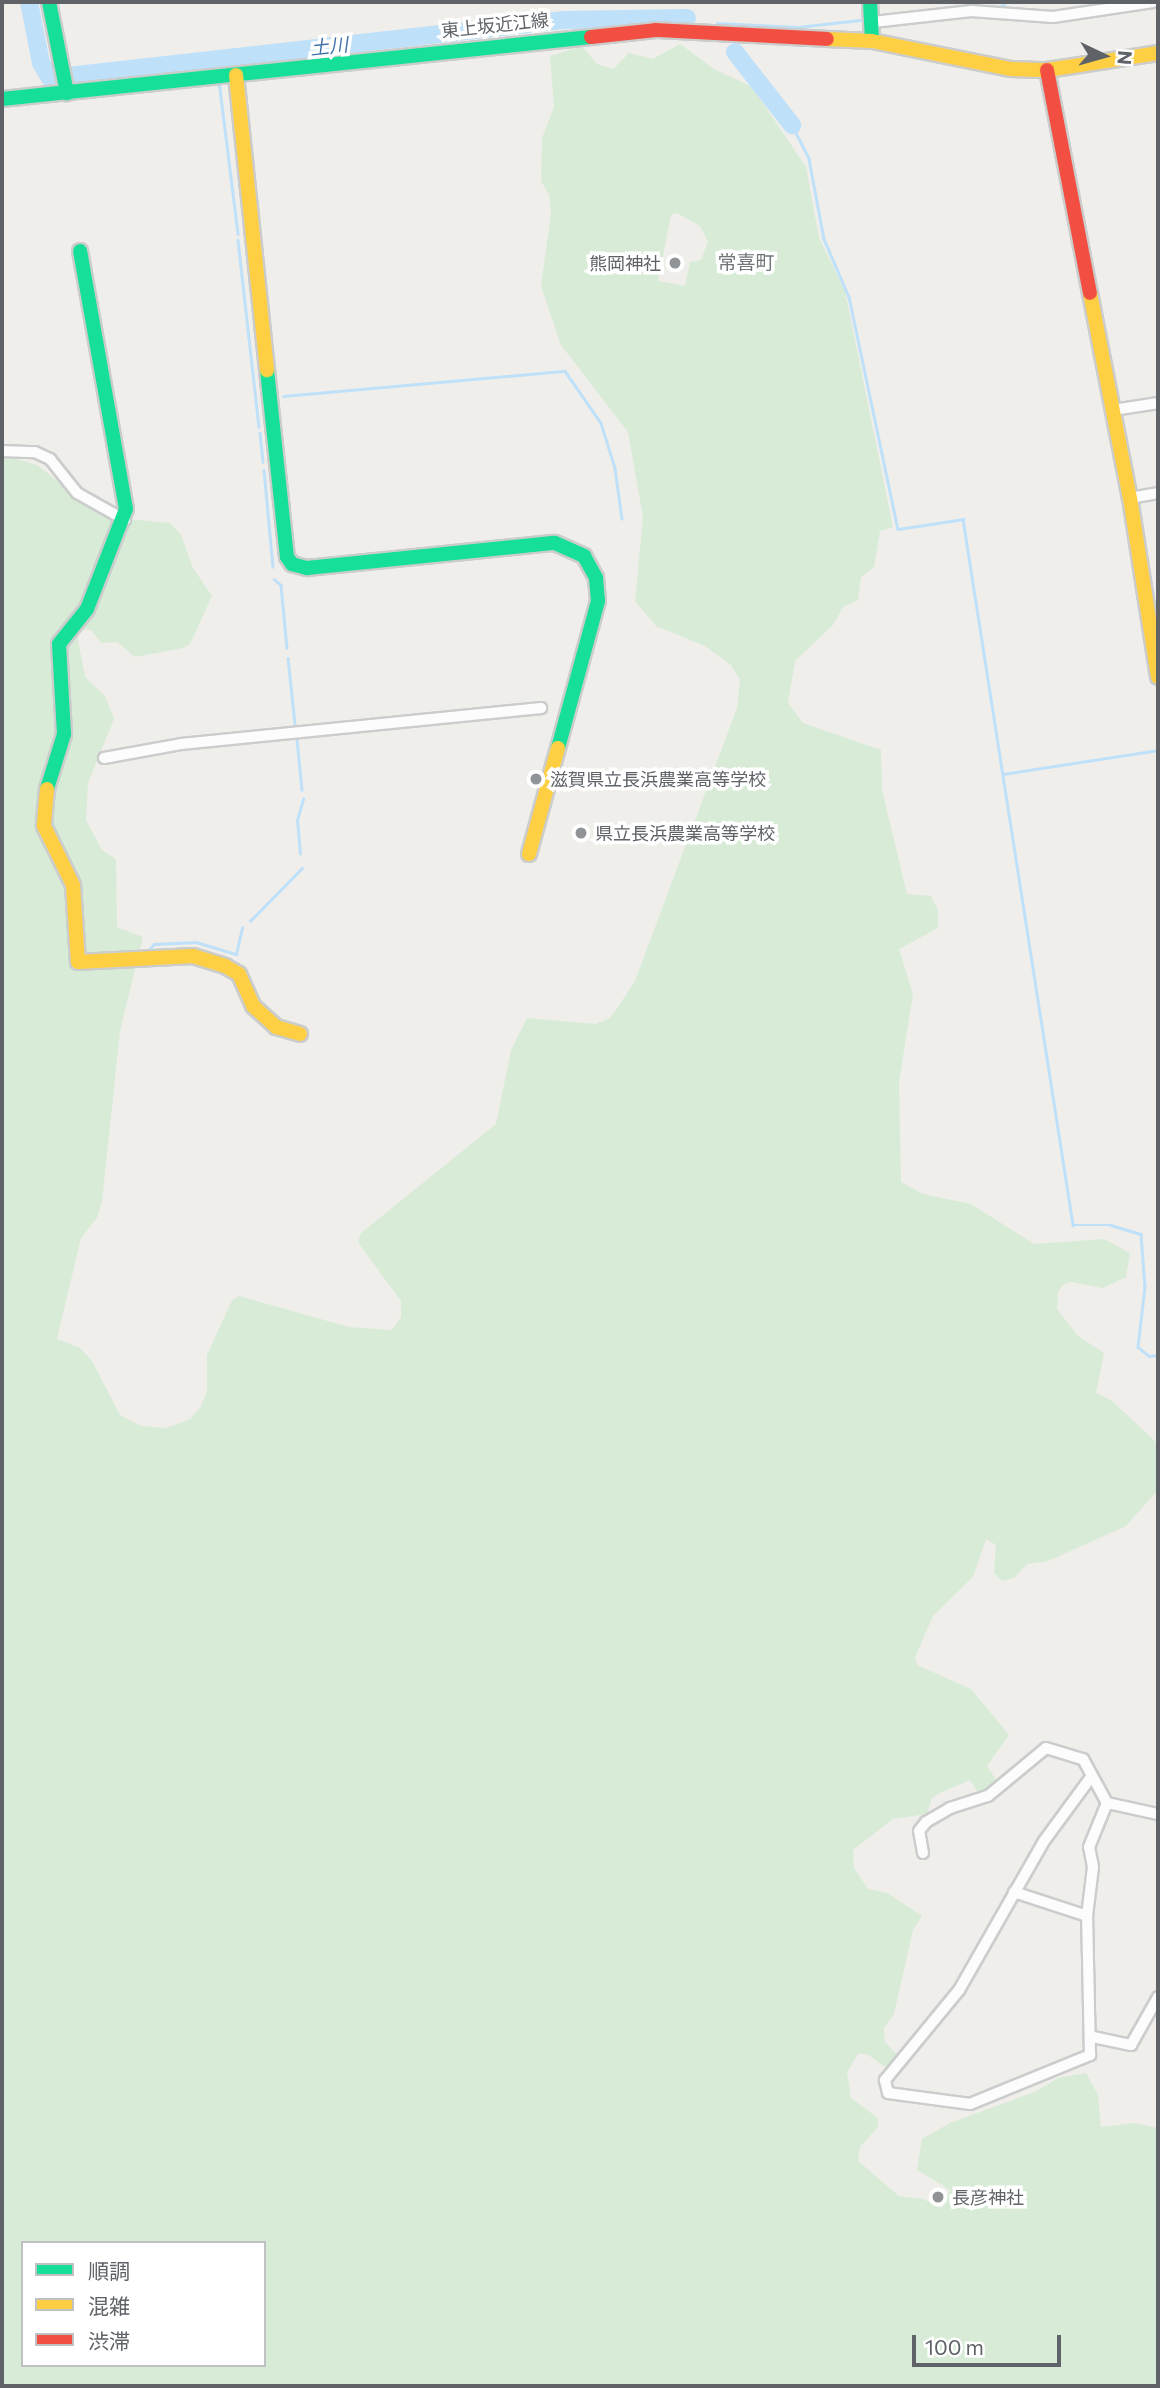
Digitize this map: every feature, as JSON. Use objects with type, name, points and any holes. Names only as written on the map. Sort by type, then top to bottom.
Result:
[{"type":"street","points":[[50,2],[66,88]]},
{"type":"street","points":[[870,2],[872,41]]},
{"type":"street","points":[[873,22],[997,6],[1035,18],[1091,7],[1153,2]]},
{"type":"street","name":"東上坂近江線","points":[[2,99],[66,88],[226,76],[656,30],[872,41],[969,64],[1047,70],[1158,53]]},
{"type":"street","points":[[1047,70],[1114,410],[1158,677]]},
{"type":"street","points":[[226,76],[287,557],[292,564],[307,568],[555,543],[584,556],[596,578],[598,601],[529,854]]},
{"type":"street","points":[[80,251],[125,520],[87,610],[59,644],[64,734],[46,794],[44,826],[73,885],[78,914],[78,962],[193,957],[225,966],[239,974],[253,1006],[275,1027],[300,1034]]},
{"type":"street","points":[[1114,410],[1158,403]]},
{"type":"street","points":[[2,451],[35,452],[50,459],[77,493],[125,520]]},
{"type":"street","points":[[1130,498],[1158,494]]},
{"type":"street","points":[[104,758],[194,743],[541,709]]},
{"type":"street","points":[[923,1853],[919,1831],[926,1822],[950,1808],[988,1796],[1046,1748],[1083,1759],[1107,1803],[1158,1814]]},
{"type":"street","points":[[1091,1777],[1044,1841],[959,1990],[884,2086],[888,2093],[970,2104],[1090,2055],[1093,2037],[1087,1916],[1093,1867],[1089,1847],[1107,1803]]},
{"type":"street","points":[[1014,1892],[1087,1916]]},
{"type":"street","points":[[1093,2037],[1131,2045],[1158,1997]]},
{"type":"green space","points":[[680,44],[714,69],[752,87],[806,167],[819,238],[845,291],[893,527],[880,531],[874,567],[861,577],[858,600],[843,607],[833,625],[795,661],[788,703],[803,723],[881,750],[882,790],[907,894],[931,896],[938,911],[938,928],[899,949],[913,994],[899,1082],[901,1182],[923,1194],[971,1204],[1034,1244],[1104,1239],[1130,1253],[1126,1277],[1103,1288],[1071,1282],[1063,1285],[1058,1292],[1057,1309],[1078,1336],[1104,1353],[1096,1393],[1111,1400],[1158,1444],[1158,1490],[1126,1526],[1048,1561],[1027,1564],[1014,1578],[1002,1581],[994,1573],[996,1545],[986,1539],[973,1577],[933,1616],[915,1657],[917,1665],[971,1689],[1009,1735],[987,1766],[999,1784],[979,1794],[970,1780],[940,1793],[932,1798],[927,1814],[893,1819],[853,1850],[854,1868],[868,1889],[887,1893],[922,1916],[913,1930],[894,2014],[884,2028],[885,2042],[900,2058],[892,2072],[867,2054],[858,2054],[847,2072],[851,2098],[878,2118],[878,2127],[860,2147],[858,2161],[899,2196],[923,2199],[942,2208],[950,2190],[917,2170],[922,2139],[950,2123],[1037,2091],[1058,2078],[1086,2073],[1098,2095],[1101,2127],[1135,2123],[1158,2128],[1158,2386],[2,2386],[2,455],[37,465],[104,517],[170,523],[181,535],[193,568],[212,596],[190,644],[183,648],[135,657],[117,642],[101,643],[91,630],[83,629],[77,635],[85,677],[105,696],[114,719],[88,783],[86,820],[102,850],[116,859],[117,927],[143,937],[120,1031],[102,1201],[97,1218],[81,1238],[57,1339],[80,1348],[92,1361],[120,1415],[141,1426],[166,1428],[190,1419],[200,1408],[207,1391],[207,1355],[232,1300],[239,1296],[349,1327],[392,1330],[401,1317],[401,1301],[362,1248],[358,1241],[361,1233],[496,1124],[511,1050],[527,1018],[596,1024],[610,1018],[635,981],[737,708],[740,680],[731,665],[705,646],[656,626],[635,601],[643,517],[628,432],[561,345],[541,286],[551,214],[549,195],[541,181],[542,138],[554,107],[550,56],[582,46],[597,64],[613,69],[629,53],[653,59]],"holes":[[[677,213],[700,226],[708,242],[701,260],[690,262],[685,286],[658,281],[671,215]]]},
{"type":"waterway","name":"土川","points":[[29,2],[41,63],[50,78],[564,20],[687,18]]},
{"type":"waterway","points":[[1000,6],[1004,5]]},
{"type":"waterway","points":[[975,7],[993,7]]},
{"type":"waterway","points":[[717,23],[798,27],[860,20]]},
{"type":"waterway","name":"土川","points":[[735,52],[792,125]]},
{"type":"waterway","points":[[215,61],[218,71]]},
{"type":"waterway","points":[[219,81],[238,234]]},
{"type":"waterway","points":[[792,125],[809,159],[824,239],[849,297],[898,529],[963,519],[1073,1225],[1111,1225],[1141,1234],[1145,1287],[1138,1347],[1149,1356],[1158,1355]]},
{"type":"waterway","points":[[238,240],[259,427]]},
{"type":"waterway","points":[[283,396],[565,371],[601,423],[615,468],[622,519]]},
{"type":"waterway","points":[[260,433],[263,462]]},
{"type":"waterway","points":[[264,470],[273,567]]},
{"type":"waterway","points":[[274,579],[281,585],[287,648]]},
{"type":"waterway","points":[[288,658],[295,725]]},
{"type":"waterway","points":[[297,739],[302,790]]},
{"type":"waterway","points":[[1003,774],[1158,750]]},
{"type":"waterway","points":[[300,854],[297,820],[303,799]]},
{"type":"waterway","points":[[250,921],[302,868]]},
{"type":"waterway","points":[[146,953],[154,944],[196,942],[236,954],[242,928]]},
{"type":"traffic: fast","points":[[49,2],[67,93]]},
{"type":"traffic: fast","points":[[870,2],[872,41]]},
{"type":"traffic: fast","points":[[2,99],[591,37]]},
{"type":"traffic: fast","points":[[47,789],[64,734],[59,644],[87,609],[126,509],[80,251]]},
{"type":"traffic: fast","points":[[267,370],[287,557],[292,564],[307,568],[555,543],[584,556],[596,578],[598,601],[558,748]]},
{"type":"traffic: slow","points":[[827,39],[872,41],[1011,69],[1047,70],[1158,53]]},
{"type":"traffic: slow","points":[[236,75],[267,370]]},
{"type":"traffic: slow","points":[[1090,293],[1130,498],[1158,677]]},
{"type":"traffic: slow","points":[[529,854],[558,748]]},
{"type":"traffic: slow","points":[[47,789],[44,826],[73,885],[78,962],[193,956],[225,966],[239,974],[253,1006],[276,1027],[300,1034]]},
{"type":"traffic: jam","points":[[591,37],[656,30],[827,39]]},
{"type":"traffic: jam","points":[[1047,70],[1090,293]]},
{"type":"place","name":"熊岡神社","points":[[675,263]]},
{"type":"place","name":"滋賀県立長浜農業高等学校","points":[[536,779]]},
{"type":"place","name":"県立長浜農業高等学校","points":[[581,833]]},
{"type":"place","name":"長彦神社","points":[[938,2197]]},
{"type":"district","name":"常喜町","points":[[746,262]]}]
